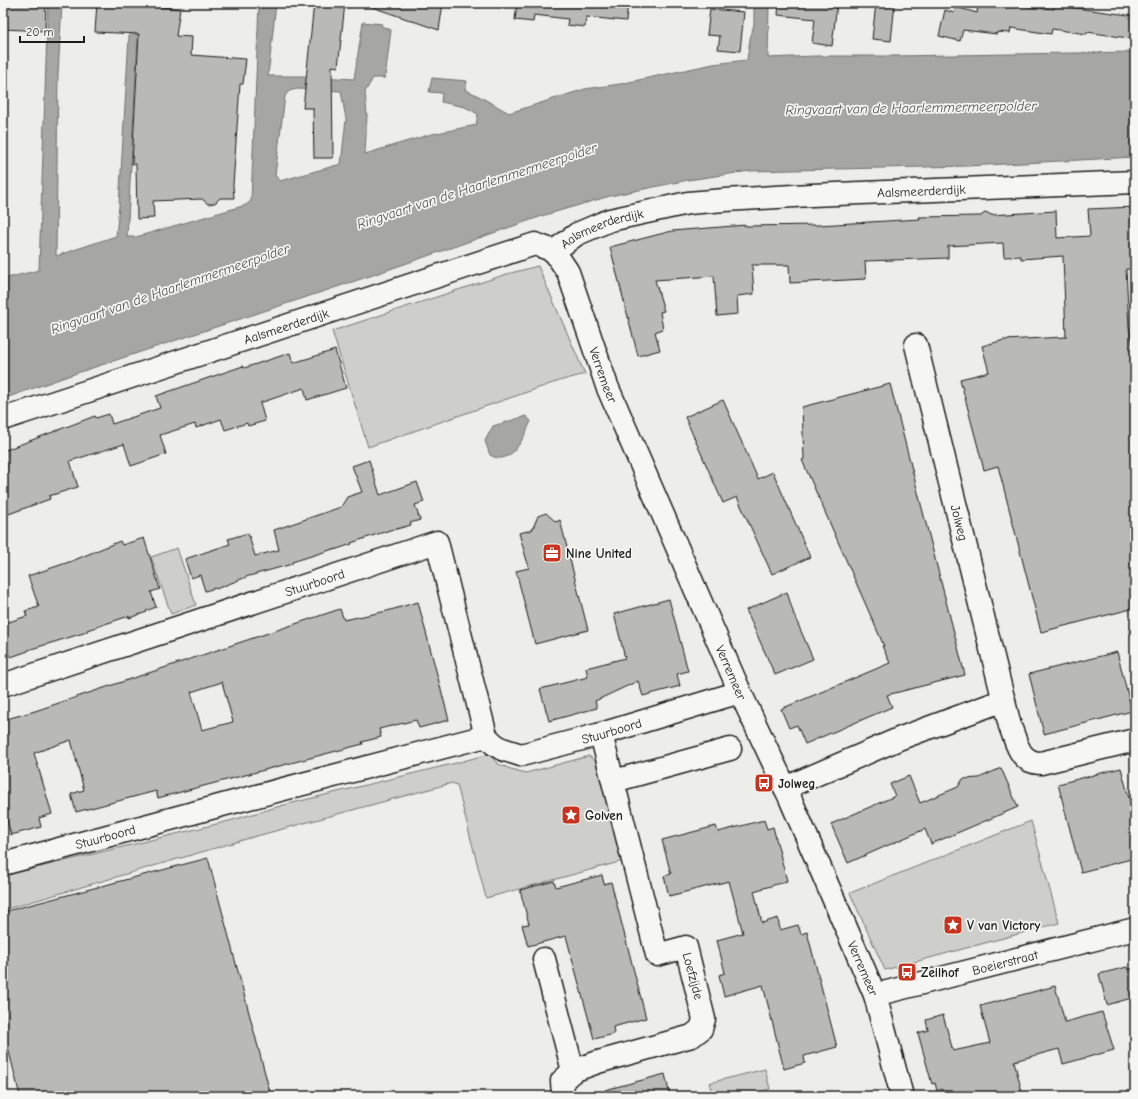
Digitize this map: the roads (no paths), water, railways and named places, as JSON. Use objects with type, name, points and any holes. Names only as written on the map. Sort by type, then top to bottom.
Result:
[{"type":"street","name":"Aalsmeerderdijk","points":[[3,419],[535,244],[554,251],[577,234],[610,220],[688,204],[725,200],[1135,182]]},
{"type":"street","name":"Verremeer","points":[[554,251],[568,272],[607,386],[740,692],[785,788],[875,995],[902,1096]]},
{"type":"street","name":"Jolweg","points":[[916,345],[1010,726],[1020,753],[1024,758],[1033,763],[1041,763],[1135,740]]},
{"type":"street","name":"Stuurboord","points":[[3,685],[437,542],[486,736],[502,749],[522,756],[740,692]]},
{"type":"street","points":[[785,788],[901,738],[1004,700]]},
{"type":"street","name":"Loefzijde","points":[[573,1071],[598,1062],[692,1036],[701,1029],[704,1019],[686,947],[657,954],[601,734]]},
{"type":"street","name":"Stuurboord","points":[[3,864],[486,736]]},
{"type":"street","points":[[614,781],[730,749]]},
{"type":"street","name":"Boeierstraat","points":[[875,995],[1135,929]]},
{"type":"street","points":[[544,959],[573,1071],[562,1080],[563,1096]]},
{"type":"water","name":"Ringvaart van de Haarlemmermeerpolder","points":[[48,3],[62,3],[58,75],[56,256],[116,236],[131,3],[140,3],[127,237],[136,237],[246,205],[251,201],[259,3],[276,3],[268,76],[303,76],[354,79],[363,22],[382,24],[381,26],[391,30],[385,78],[373,78],[365,92],[367,115],[365,154],[428,135],[476,125],[478,114],[465,107],[441,102],[442,93],[429,92],[432,78],[467,81],[465,90],[509,113],[585,89],[620,84],[713,64],[747,60],[754,24],[754,3],[769,3],[768,58],[815,56],[1135,52],[1135,157],[968,166],[750,171],[688,180],[610,196],[545,215],[370,276],[3,399],[3,279],[39,270]],"holes":[[[297,89],[341,91],[346,119],[341,164],[280,181],[275,175],[285,96],[289,91]]]},
{"type":"water","points":[[526,416],[531,421],[525,435],[516,449],[504,457],[498,458],[490,455],[485,441],[493,426]]},
{"type":"place","name":"Nine United","points":[[552,553]]},
{"type":"place","name":"Jolweg","points":[[764,783]]},
{"type":"place","name":"Golven","points":[[571,815]]},
{"type":"place","name":"V van Victory","points":[[953,925]]},
{"type":"place","name":"Zeilhof","points":[[907,972]]}]
